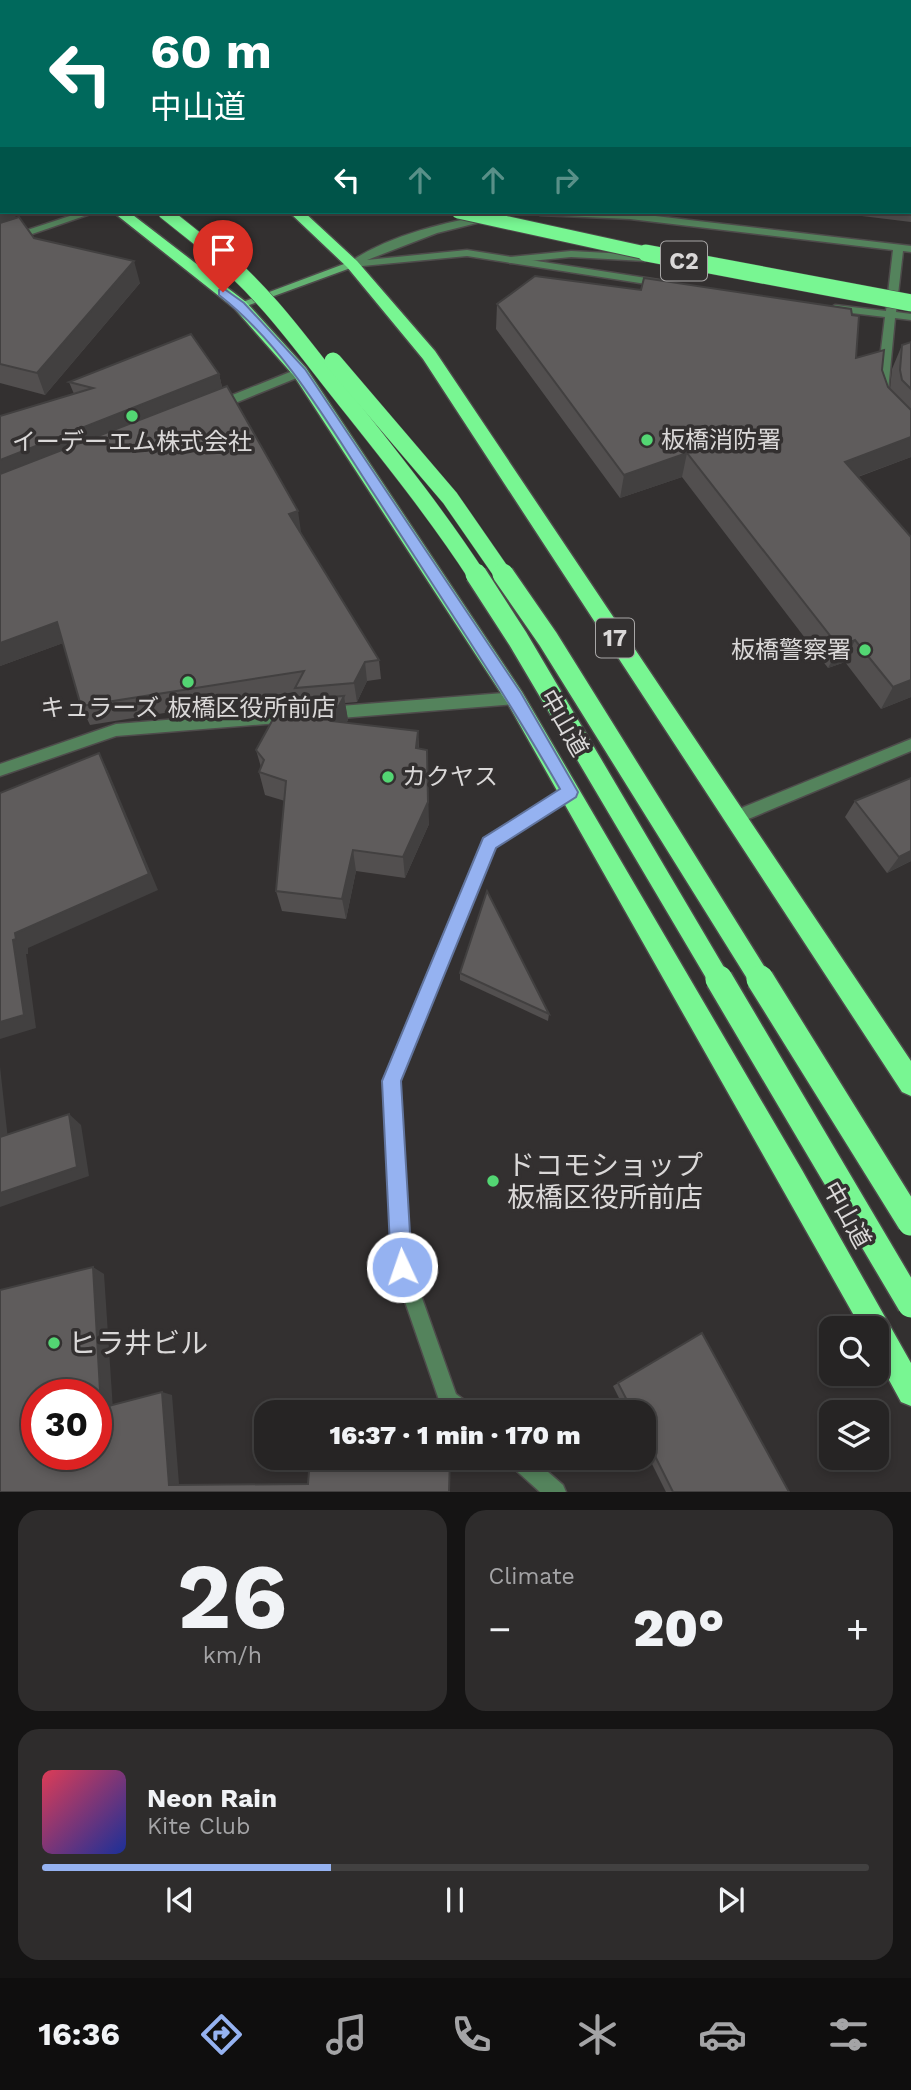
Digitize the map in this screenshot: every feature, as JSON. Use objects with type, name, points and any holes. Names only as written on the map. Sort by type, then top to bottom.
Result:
[{"type":"highway","name":"中山道","points":[[123,214],[240,305],[300,372],[515,698],[869,1316]]},
{"type":"highway","points":[[167,214],[233,267],[278,315],[439,518],[518,639],[911,1304]]},
{"type":"highway","points":[[177,214],[229,252],[287,306],[450,498],[555,651],[911,1222]]},
{"type":"highway","name":"17","points":[[298,214],[352,264],[429,355],[911,1083]]},
{"type":"highway","name":"C2","points":[[467,214],[602,245],[911,303]]},
{"type":"highway","name":"C2","points":[[515,214],[614,236],[911,291]]},
{"type":"highway","name":"中山道","points":[[889,1352],[911,1392]]},
{"type":"street","points":[[0,242],[86,214]]},
{"type":"street","points":[[240,305],[352,264],[390,243],[470,220],[504,214]]},
{"type":"street","points":[[602,214],[696,217],[911,249]]},
{"type":"street","points":[[885,407],[881,395],[898,248]]},
{"type":"street","points":[[352,264],[467,253],[673,285]]},
{"type":"street","points":[[510,260],[571,254],[626,256],[838,283]]},
{"type":"street","points":[[825,307],[911,317]]},
{"type":"street","points":[[206,411],[300,372]]},
{"type":"street","points":[[0,770],[116,730],[515,698]]},
{"type":"street","points":[[734,818],[911,745]]},
{"type":"street","points":[[449,1400],[402,1267],[391,1081],[489,843],[570,792]]},
{"type":"street","points":[[531,1470],[556,1492]]},
{"type":"building","points":[[19,217],[34,238],[134,261],[37,373],[0,364],[0,223]]},
{"type":"building","points":[[535,276],[641,290],[644,278],[851,309],[852,315],[859,316],[856,358],[884,350],[882,370],[888,387],[911,410],[911,437],[845,462],[911,537],[911,680],[893,687],[855,640],[839,647],[687,453],[624,475],[497,304]]},
{"type":"building","points":[[191,334],[219,374],[0,460],[0,416],[93,388],[69,382]]},
{"type":"building","points":[[911,342],[911,389],[902,380],[900,370],[902,345]]},
{"type":"building","points":[[227,386],[298,511],[289,514],[379,660],[365,662],[354,683],[295,688],[304,671],[81,706],[57,622],[0,643],[0,474]]},
{"type":"building","points":[[344,696],[331,721],[418,731],[416,748],[427,750],[428,802],[403,857],[353,850],[342,899],[276,891],[286,781],[259,772],[264,760],[256,750],[283,701]]},
{"type":"building","points":[[99,753],[149,874],[15,933],[16,939],[13,940],[24,1015],[0,1022],[0,793]]},
{"type":"building","points":[[911,778],[911,851],[899,857],[855,801]]},
{"type":"building","points":[[487,891],[549,1014],[460,973]]},
{"type":"building","points":[[69,1114],[77,1167],[0,1193],[0,1137]]},
{"type":"building","points":[[93,1267],[99,1379],[21,1379],[21,1470],[112,1470],[112,1405],[162,1392],[169,1485],[308,1484],[309,1470],[450,1470],[449,1492],[0,1492],[0,1290]]},
{"type":"building","points":[[702,1333],[789,1492],[673,1492],[656,1458],[656,1400],[627,1400],[618,1383]]},
{"type":"place","name":"イーデーエム株式会社","points":[[132,416]]},
{"type":"place","name":"板橋消防署","points":[[647,440]]},
{"type":"place","name":"板橋警察署","points":[[865,650]]},
{"type":"place","name":"キュラーズ 板橋区役所前店","points":[[188,682]]},
{"type":"place","name":"カクヤス","points":[[388,777]]},
{"type":"place","name":"ドコモショップ 板橋区役所前店","points":[[493,1181]]},
{"type":"place","name":"ヒラ井ビル","points":[[54,1343]]},
{"type":"route","points":[[223,292],[240,305],[300,372],[515,698],[570,792],[489,843],[391,1081],[402,1267]]}]
